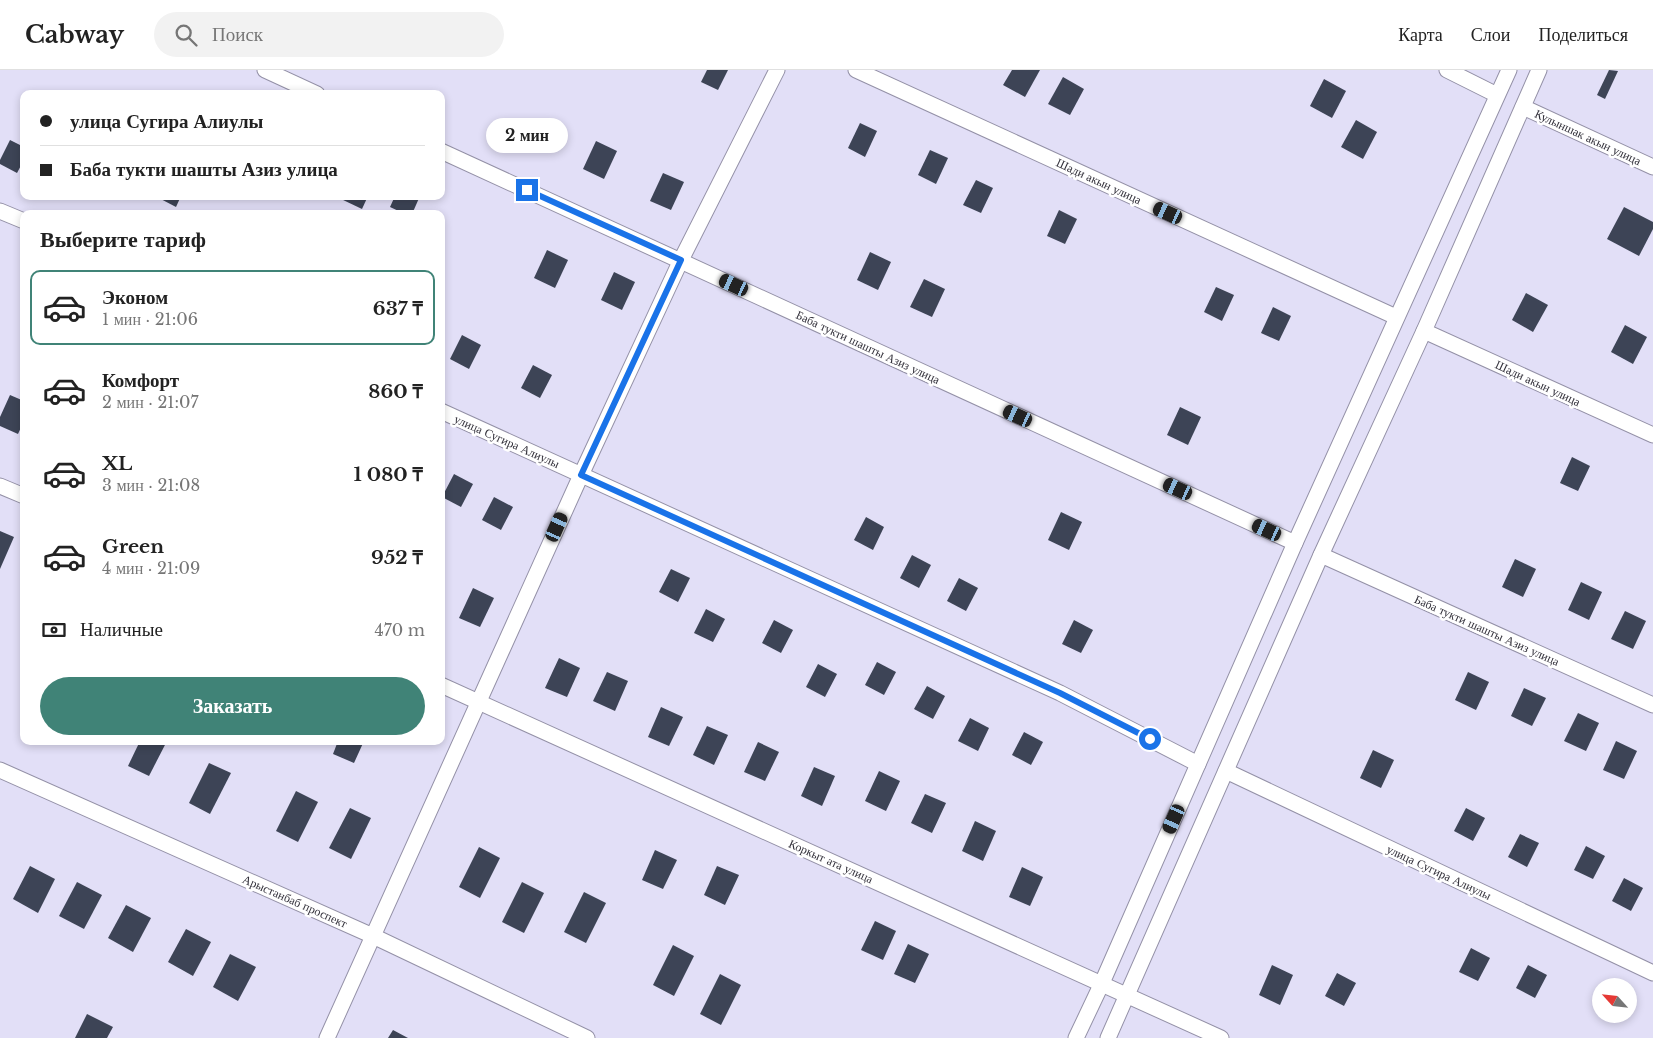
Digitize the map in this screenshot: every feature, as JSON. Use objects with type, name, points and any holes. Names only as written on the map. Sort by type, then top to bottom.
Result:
[{"type":"street","points":[[265,70],[308,90]]},
{"type":"street","points":[[327,1038],[581,475],[681,260],[777,70]]},
{"type":"street","name":"Шади акын улица","points":[[856,70],[1396,317]]},
{"type":"street","points":[[1447,70],[1498,95]]},
{"type":"street","points":[[1076,1038],[1396,317],[1509,70]]},
{"type":"street","points":[[1108,1038],[1321,555],[1424,330],[1539,70]]},
{"type":"street","name":"Кулыншак акын улица","points":[[1523,107],[1653,167]]},
{"type":"street","name":"Баба тукти шашты Азиз улица","points":[[445,153],[1295,543]]},
{"type":"street","points":[[0,210],[20,219]]},
{"type":"street","name":"Шади акын улица","points":[[1424,330],[1653,435]]},
{"type":"street","name":"улица Сугира Алиулы","points":[[445,413],[1060,693],[1198,764]]},
{"type":"street","points":[[0,486],[20,494]]},
{"type":"street","name":"Баба тукти шашты Азиз улица","points":[[1321,555],[1653,705]]},
{"type":"street","name":"Коркыт ата улица","points":[[445,687],[1220,1038]]},
{"type":"street","name":"Арыстанбаб проспект","points":[[0,770],[373,936],[587,1038]]},
{"type":"street","name":"улица Сугира Алиулы","points":[[1226,771],[1653,973]]},
{"type":"building","points":[[707,70],[728,70],[718,90],[701,82]]},
{"type":"building","points":[[1012,70],[1040,70],[1025,97],[1003,85]]},
{"type":"building","points":[[1609,70],[1618,71],[1605,99],[1597,95]]},
{"type":"building","points":[[1063,77],[1084,89],[1070,115],[1048,104]]},
{"type":"building","points":[[1324,79],[1346,91],[1332,118],[1310,106]]},
{"type":"building","points":[[1356,120],[1377,132],[1363,159],[1341,147]]},
{"type":"building","points":[[860,123],[877,131],[865,157],[848,148]]},
{"type":"building","points":[[10,140],[20,145],[20,167],[17,173],[0,164],[0,160]]},
{"type":"building","points":[[596,141],[617,151],[604,179],[583,169]]},
{"type":"building","points":[[930,150],[948,158],[936,184],[918,175]]},
{"type":"building","points":[[663,173],[684,182],[671,210],[650,201]]},
{"type":"building","points":[[976,180],[993,188],[981,213],[963,205]]},
{"type":"building","points":[[163,200],[179,200],[176,207]]},
{"type":"building","points":[[343,200],[366,200],[362,209]]},
{"type":"building","points":[[393,200],[418,200],[414,210],[396,210],[390,207]]},
{"type":"building","points":[[1624,207],[1653,222],[1653,229],[1639,256],[1607,239]]},
{"type":"building","points":[[1059,210],[1077,219],[1065,244],[1047,236]]},
{"type":"building","points":[[547,250],[568,260],[555,288],[534,278]]},
{"type":"building","points":[[870,252],[891,262],[878,290],[857,280]]},
{"type":"building","points":[[614,272],[635,282],[622,310],[601,300]]},
{"type":"building","points":[[924,279],[945,289],[932,317],[910,307]]},
{"type":"building","points":[[1216,287],[1234,295],[1222,321],[1204,312]]},
{"type":"building","points":[[1526,293],[1548,305],[1533,332],[1512,320]]},
{"type":"building","points":[[1273,307],[1291,316],[1279,341],[1261,333]]},
{"type":"building","points":[[1625,325],[1647,337],[1633,364],[1611,352]]},
{"type":"building","points":[[462,335],[481,345],[469,369],[450,359]]},
{"type":"building","points":[[533,365],[552,375],[540,398],[521,388]]},
{"type":"building","points":[[10,395],[20,399],[20,430],[18,434],[0,426],[0,417]]},
{"type":"building","points":[[1180,407],[1201,417],[1188,445],[1167,435]]},
{"type":"building","points":[[1572,457],[1590,466],[1578,491],[1560,483]]},
{"type":"building","points":[[454,474],[473,484],[461,507],[445,499],[445,491]]},
{"type":"building","points":[[494,497],[513,507],[501,530],[482,520]]},
{"type":"building","points":[[1061,512],[1082,522],[1069,550],[1048,540]]},
{"type":"building","points":[[866,517],[884,527],[873,550],[854,540]]},
{"type":"building","points":[[0,531],[14,537],[0,569]]},
{"type":"building","points":[[912,555],[931,565],[919,588],[900,578]]},
{"type":"building","points":[[1515,559],[1536,569],[1523,597],[1502,587]]},
{"type":"building","points":[[671,569],[690,578],[678,602],[659,592]]},
{"type":"building","points":[[959,578],[978,588],[966,611],[947,601]]},
{"type":"building","points":[[1581,582],[1602,592],[1589,620],[1568,610]]},
{"type":"building","points":[[473,588],[494,598],[480,627],[459,618]]},
{"type":"building","points":[[706,609],[725,619],[713,642],[694,633]]},
{"type":"building","points":[[1625,611],[1646,621],[1633,649],[1611,639]]},
{"type":"building","points":[[774,620],[793,630],[781,653],[762,643]]},
{"type":"building","points":[[1074,620],[1093,630],[1081,653],[1062,644]]},
{"type":"building","points":[[559,658],[580,668],[567,697],[545,688]]},
{"type":"building","points":[[877,662],[896,672],[884,695],[865,685]]},
{"type":"building","points":[[818,664],[837,674],[825,697],[806,687]]},
{"type":"building","points":[[607,672],[628,681],[615,711],[593,701]]},
{"type":"building","points":[[1468,672],[1489,682],[1476,710],[1455,700]]},
{"type":"building","points":[[927,686],[945,696],[933,719],[914,709]]},
{"type":"building","points":[[1524,688],[1546,698],[1532,726],[1511,716]]},
{"type":"building","points":[[661,707],[683,717],[669,746],[648,737]]},
{"type":"building","points":[[1578,713],[1599,723],[1586,751],[1564,741]]},
{"type":"building","points":[[970,718],[989,728],[978,751],[958,741]]},
{"type":"building","points":[[707,726],[728,735],[714,765],[693,755]]},
{"type":"building","points":[[1024,732],[1043,742],[1031,765],[1012,755]]},
{"type":"building","points":[[1616,741],[1637,751],[1624,779],[1603,770]]},
{"type":"building","points":[[758,742],[779,752],[765,781],[744,772]]},
{"type":"building","points":[[138,745],[165,745],[149,776],[128,766]]},
{"type":"building","points":[[336,745],[362,745],[354,763],[333,754]]},
{"type":"building","points":[[1373,750],[1394,760],[1381,788],[1360,778]]},
{"type":"building","points":[[209,763],[231,773],[210,814],[189,803]]},
{"type":"building","points":[[814,767],[835,776],[822,806],[801,796]]},
{"type":"building","points":[[879,771],[900,781],[886,811],[865,801]]},
{"type":"building","points":[[296,791],[318,802],[298,842],[276,831]]},
{"type":"building","points":[[925,794],[946,803],[932,833],[911,823]]},
{"type":"building","points":[[350,808],[371,818],[351,859],[329,848]]},
{"type":"building","points":[[1466,808],[1485,818],[1473,841],[1454,831]]},
{"type":"building","points":[[975,821],[996,831],[983,861],[962,851]]},
{"type":"building","points":[[1520,834],[1539,843],[1527,867],[1508,857]]},
{"type":"building","points":[[1586,846],[1605,856],[1593,879],[1574,870]]},
{"type":"building","points":[[479,847],[500,858],[480,898],[459,887]]},
{"type":"building","points":[[655,850],[677,860],[663,889],[642,880]]},
{"type":"building","points":[[30,866],[55,879],[38,913],[13,899]]},
{"type":"building","points":[[717,866],[739,875],[725,905],[704,895]]},
{"type":"building","points":[[1022,867],[1043,877],[1030,906],[1009,897]]},
{"type":"building","points":[[1624,878],[1643,888],[1631,911],[1612,901]]},
{"type":"building","points":[[77,882],[102,895],[84,929],[59,916]]},
{"type":"building","points":[[522,882],[544,893],[524,933],[502,922]]},
{"type":"building","points":[[584,892],[606,903],[586,943],[564,932]]},
{"type":"building","points":[[126,905],[151,918],[133,952],[108,938]]},
{"type":"building","points":[[875,921],[896,931],[883,960],[861,950]]},
{"type":"building","points":[[186,929],[211,942],[193,976],[168,962]]},
{"type":"building","points":[[908,944],[929,954],[915,983],[894,974]]},
{"type":"building","points":[[673,945],[694,956],[674,996],[653,985]]},
{"type":"building","points":[[1471,948],[1490,958],[1478,981],[1459,972]]},
{"type":"building","points":[[230,954],[256,967],[238,1001],[213,987]]},
{"type":"building","points":[[1272,965],[1293,975],[1280,1005],[1259,995]]},
{"type":"building","points":[[1528,965],[1547,975],[1535,998],[1516,988]]},
{"type":"building","points":[[1337,973],[1356,983],[1344,1006],[1325,996]]},
{"type":"building","points":[[720,974],[741,985],[721,1025],[700,1014]]},
{"type":"building","points":[[87,1014],[113,1027],[107,1038],[75,1038]]},
{"type":"building","points":[[393,1030],[408,1038],[388,1038]]},
{"type":"route","points":[[527,190],[681,260],[581,475],[1060,693],[1150,739]]}]
